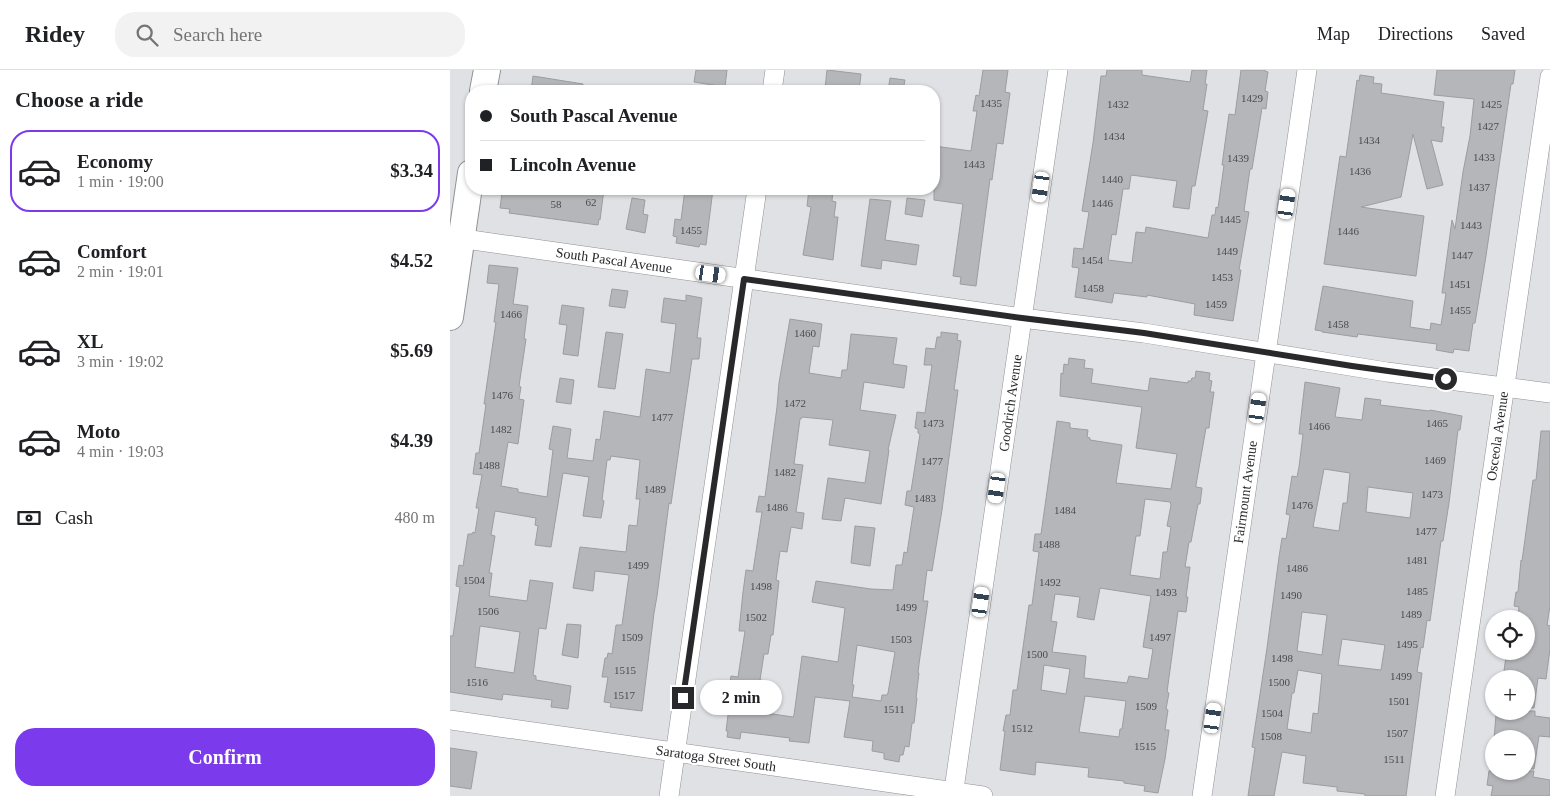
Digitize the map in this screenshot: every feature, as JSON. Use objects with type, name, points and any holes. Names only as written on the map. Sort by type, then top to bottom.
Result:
[{"type":"main road","points":[[484,85],[486,70]]},
{"type":"main road","points":[[450,317],[456,238],[466,195]]},
{"type":"street","points":[[773,85],[775,70]]},
{"type":"street","name":"Goodrich Avenue","points":[[953,794],[1058,70]]},
{"type":"street","name":"Fairmount Avenue","points":[[1202,796],[1307,70]]},
{"type":"street","name":"Osceola Avenue","points":[[1445,796],[1550,77]]},
{"type":"street","points":[[669,796],[757,195]]},
{"type":"street","name":"South Pascal Avenue","points":[[456,238],[1022,318],[1144,333],[1387,372],[1550,393]]},
{"type":"street","name":"Saratoga Street South","points":[[450,720],[953,794],[983,796]]},
{"type":"building","points":[[696,70],[727,70],[725,85],[694,82]]},
{"type":"building","points":[[827,70],[861,74],[860,85],[825,85]]},
{"type":"building","points":[[983,70],[1008,70],[1005,92],[1010,93],[1003,144],[997,143],[992,180],[990,179],[976,286],[960,284],[961,277],[953,276],[963,204],[934,200],[934,195],[940,195],[940,147],[971,151],[977,111],[973,111],[976,95],[979,96]]},
{"type":"building","points":[[1107,70],[1142,70],[1142,75],[1190,82],[1192,70],[1207,70],[1203,110],[1208,111],[1195,186],[1192,186],[1189,209],[1173,207],[1177,181],[1131,175],[1129,189],[1123,189],[1116,235],[1112,234],[1108,260],[1132,263],[1136,232],[1145,233],[1146,227],[1208,238],[1212,215],[1215,215],[1216,207],[1218,208],[1229,114],[1235,115],[1241,70],[1265,70],[1268,72],[1265,91],[1268,92],[1266,109],[1262,108],[1244,211],[1249,212],[1233,321],[1194,315],[1195,304],[1147,295],[1147,297],[1114,293],[1112,303],[1075,297],[1079,268],[1072,267],[1074,248],[1083,249],[1089,212],[1082,211],[1101,76],[1106,76]]},
{"type":"building","points":[[1437,70],[1515,70],[1513,84],[1511,84],[1486,256],[1469,351],[1454,349],[1453,353],[1436,350],[1437,344],[1358,334],[1357,337],[1315,330],[1323,286],[1413,301],[1410,327],[1430,330],[1431,323],[1441,325],[1446,293],[1442,293],[1452,220],[1455,229],[1474,99],[1434,95]]},
{"type":"building","points":[[1360,75],[1374,77],[1373,83],[1382,84],[1381,93],[1444,102],[1441,127],[1444,127],[1442,142],[1431,140],[1443,185],[1427,189],[1413,134],[1401,197],[1361,207],[1424,216],[1416,276],[1324,264],[1340,156],[1346,157],[1357,80],[1359,81]]},
{"type":"building","points":[[533,76],[583,84],[583,85],[532,85]]},
{"type":"building","points":[[890,78],[905,80],[904,85],[889,85]]},
{"type":"building","points":[[502,195],[603,195],[598,225],[509,213],[510,209],[500,208]]},
{"type":"building","points":[[684,195],[712,195],[706,245],[700,244],[699,247],[676,243],[677,237],[673,236],[675,219],[681,220]]},
{"type":"building","points":[[808,195],[832,195],[832,201],[836,202],[834,217],[838,217],[833,260],[803,255],[811,207],[807,206]]},
{"type":"building","points":[[632,198],[645,200],[643,214],[648,215],[645,233],[626,229]]},
{"type":"building","points":[[907,198],[925,200],[922,217],[905,214]]},
{"type":"building","points":[[870,199],[891,201],[885,240],[919,245],[916,265],[882,260],[881,269],[861,266]]},
{"type":"building","points":[[489,265],[518,268],[513,304],[528,306],[524,339],[526,339],[519,386],[521,387],[519,399],[524,400],[518,444],[508,442],[501,486],[518,489],[518,492],[547,497],[553,450],[549,449],[553,426],[571,429],[567,458],[593,461],[596,439],[600,440],[604,411],[640,417],[646,369],[670,373],[676,324],[661,322],[664,298],[686,301],[686,295],[702,298],[697,338],[701,338],[699,359],[692,359],[671,504],[669,503],[642,711],[610,707],[611,703],[604,702],[608,677],[602,677],[605,658],[607,658],[608,653],[612,654],[616,625],[622,625],[629,575],[595,571],[593,591],[573,588],[580,547],[626,552],[629,525],[637,526],[640,499],[636,499],[640,460],[611,456],[610,460],[607,460],[601,518],[583,516],[589,477],[563,473],[551,547],[535,545],[538,526],[535,525],[536,518],[495,511],[491,535],[495,536],[489,573],[492,573],[489,596],[527,601],[530,580],[553,583],[546,629],[539,628],[533,675],[536,676],[536,680],[571,686],[568,709],[551,707],[552,700],[503,694],[502,700],[450,692],[450,636],[453,636],[460,587],[456,586],[459,565],[463,566],[468,534],[475,533],[479,508],[476,508],[482,475],[473,474],[476,453],[479,453],[496,322],[494,322],[499,284],[487,283]],"holes":[[[480,626],[520,632],[514,673],[475,667]]]},
{"type":"building","points":[[612,289],[628,291],[625,308],[609,306]]},
{"type":"building","points":[[562,305],[584,308],[578,356],[563,354],[567,325],[559,324]]},
{"type":"building","points":[[790,319],[822,324],[819,347],[813,346],[809,373],[841,378],[842,370],[847,370],[851,334],[897,338],[893,364],[907,366],[904,388],[864,382],[860,410],[896,415],[888,450],[881,504],[845,498],[841,521],[822,519],[828,478],[865,483],[870,451],[829,445],[833,420],[802,417],[800,419],[794,464],[803,465],[796,512],[804,513],[802,529],[791,527],[787,552],[780,551],[776,580],[779,581],[773,635],[771,635],[768,654],[764,654],[760,680],[771,682],[766,713],[793,717],[802,656],[838,662],[845,608],[812,602],[816,581],[871,589],[893,590],[896,565],[902,565],[904,552],[907,553],[914,507],[905,505],[907,491],[911,491],[920,434],[918,429],[915,428],[917,412],[925,413],[932,365],[924,365],[926,348],[935,349],[937,337],[941,337],[941,332],[958,334],[957,340],[961,341],[954,390],[958,390],[942,510],[932,571],[927,570],[923,601],[928,601],[919,664],[914,723],[912,723],[909,747],[905,746],[903,755],[900,755],[899,762],[884,759],[884,753],[872,751],[873,741],[844,737],[850,701],[815,697],[809,743],[789,741],[790,738],[741,732],[740,739],[727,737],[730,699],[728,698],[731,676],[738,677],[745,631],[739,631],[746,570],[753,571],[762,512],[756,512],[759,496],[765,497],[779,383]],"holes":[[[857,645],[895,652],[887,695],[882,695],[881,701],[852,697]]]},
{"type":"building","points":[[606,332],[623,334],[615,389],[598,387]]},
{"type":"building","points":[[1069,358],[1085,360],[1084,368],[1093,369],[1091,383],[1148,391],[1150,378],[1188,383],[1192,378],[1195,378],[1196,371],[1210,373],[1209,380],[1212,381],[1210,392],[1214,392],[1209,428],[1206,428],[1196,485],[1196,487],[1202,488],[1200,504],[1198,504],[1185,567],[1190,567],[1186,597],[1188,597],[1186,612],[1178,611],[1167,692],[1169,693],[1165,730],[1169,730],[1158,793],[1144,791],[1145,786],[1124,783],[1124,781],[1088,777],[1089,768],[1036,762],[1035,775],[1000,770],[1006,715],[1010,715],[1013,690],[1017,690],[1029,605],[1032,605],[1039,552],[1033,551],[1035,534],[1041,534],[1057,421],[1070,423],[1070,428],[1088,430],[1087,437],[1090,440],[1122,445],[1116,483],[1171,489],[1177,454],[1136,448],[1142,407],[1060,396],[1061,373],[1063,374],[1064,364],[1068,365]],"holes":[[[1145,499],[1170,502],[1167,526],[1171,527],[1167,552],[1163,552],[1160,579],[1130,575],[1136,536],[1140,536]],[[1100,588],[1151,596],[1143,647],[1153,649],[1148,679],[1129,676],[1127,683],[1084,678],[1086,656],[1052,652],[1057,622],[1051,621],[1055,594],[1080,597],[1077,617],[1094,620]],[[1044,665],[1070,669],[1066,694],[1041,690]],[[1085,696],[1126,701],[1119,737],[1079,732]]]},
{"type":"building","points":[[560,378],[574,380],[571,404],[556,402]]},
{"type":"building","points":[[1305,382],[1340,388],[1335,417],[1362,420],[1365,398],[1381,400],[1380,405],[1430,410],[1462,416],[1460,430],[1458,430],[1449,503],[1443,541],[1441,541],[1430,621],[1427,620],[1417,672],[1422,673],[1406,796],[1365,796],[1365,794],[1337,791],[1337,787],[1303,783],[1306,756],[1282,752],[1274,796],[1248,796],[1255,748],[1252,747],[1279,557],[1282,538],[1286,539],[1290,515],[1286,514],[1292,476],[1297,477],[1299,467],[1303,434],[1299,434]],"holes":[[[1324,469],[1350,473],[1347,503],[1343,503],[1339,531],[1313,527]],[[1368,487],[1413,493],[1410,518],[1366,512]],[[1302,612],[1327,615],[1322,655],[1297,651]],[[1342,639],[1385,645],[1381,670],[1338,665]],[[1298,670],[1322,674],[1318,714],[1313,713],[1311,733],[1287,729],[1292,693],[1294,693]]]},
{"type":"building","points":[[1541,431],[1550,431],[1550,606],[1547,625],[1550,626],[1550,649],[1546,679],[1538,678],[1535,700],[1535,670],[1504,670],[1505,660],[1535,660],[1535,610],[1519,610],[1519,607],[1514,606],[1516,592],[1518,592],[1533,480],[1536,480]]},
{"type":"building","points":[[855,526],[875,528],[870,566],[851,563]]},
{"type":"building","points":[[567,624],[581,625],[578,658],[562,655]]},
{"type":"building","points":[[1535,716],[1550,718],[1550,737],[1539,736],[1535,762],[1535,730],[1495,730],[1496,720],[1535,720]]},
{"type":"building","points":[[450,748],[477,752],[471,789],[450,786]]},
{"type":"building","points":[[1535,777],[1550,780],[1550,796],[1491,796],[1493,786],[1487,785],[1488,780],[1535,780]]},
{"type":"route","points":[[683,698],[744,279],[1144,333],[1387,372],[1446,379]]}]
